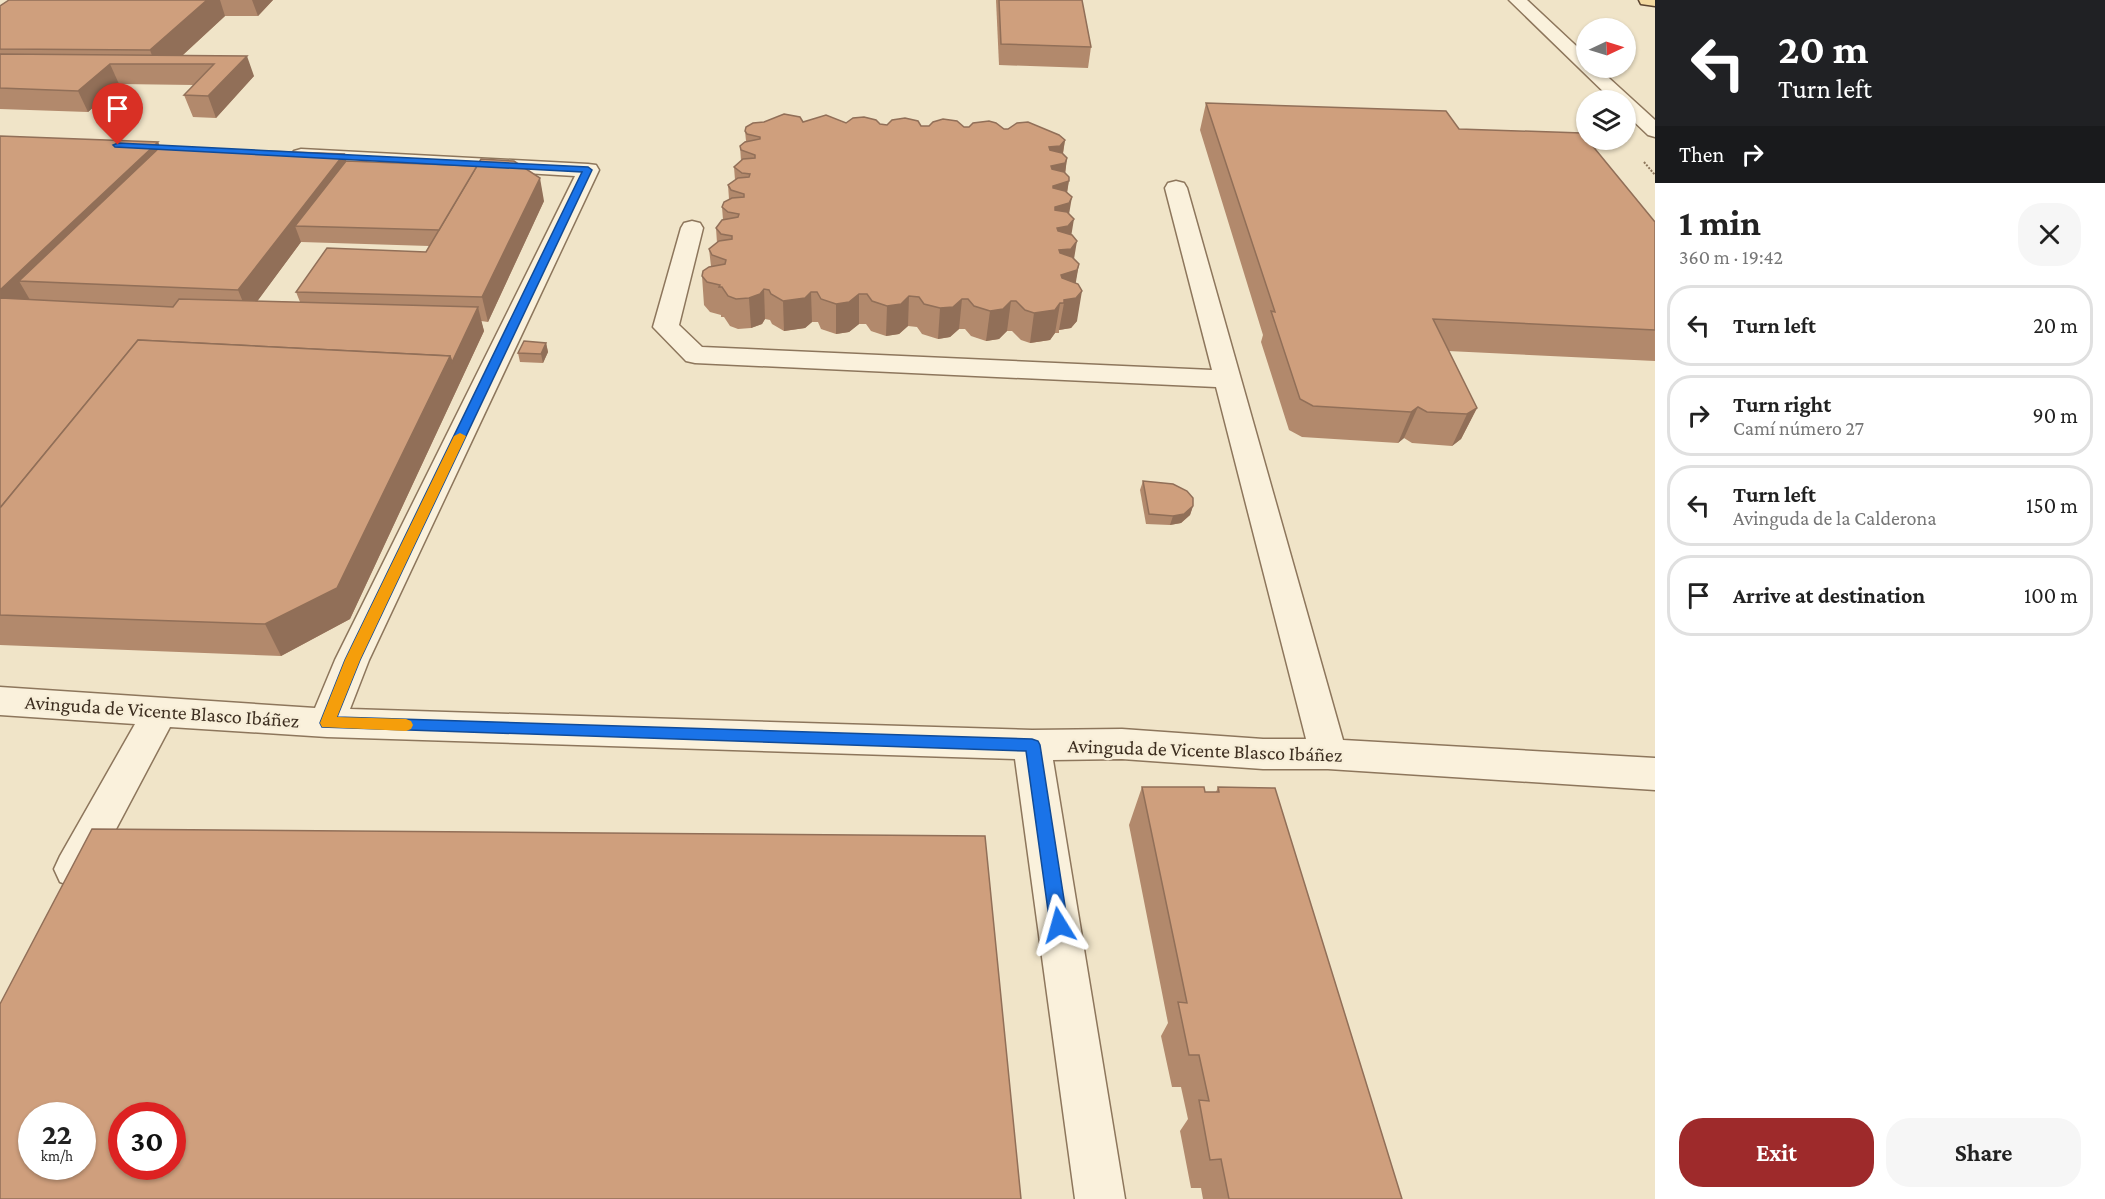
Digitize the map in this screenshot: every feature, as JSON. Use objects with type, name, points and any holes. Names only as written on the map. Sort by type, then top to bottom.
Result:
[{"type":"main road","points":[[1647,0],[1655,1]]},
{"type":"street","points":[[1517,0],[1576,56]]},
{"type":"street","points":[[1600,78],[1612,90]]},
{"type":"street","points":[[1636,113],[1655,131]]},
{"type":"street","points":[[282,154],[588,170],[352,660],[327,723]]},
{"type":"street","points":[[1176,188],[1328,754]]},
{"type":"street","points":[[692,228],[666,327],[694,355],[1227,379]]},
{"type":"street","name":"Avinguda de Vicente Blasco Ibáñez","points":[[0,701],[161,710],[327,723],[1032,745],[1122,744],[1263,754],[1328,754],[1655,774]]},
{"type":"street","points":[[60,896],[161,710]]},
{"type":"street","points":[[1032,745],[1100,1199]]},
{"type":"building","points":[[9,0],[207,0],[150,50],[0,49],[0,6]]},
{"type":"building","points":[[999,0],[1082,0],[1091,47],[1001,44]]},
{"type":"building","points":[[0,54],[247,56],[208,96],[184,95],[214,64],[110,64],[78,91],[0,88]]},
{"type":"building","points":[[104,99],[139,100],[132,107],[96,105]]},
{"type":"building","points":[[1206,103],[1446,111],[1459,129],[1576,133],[1576,150],[1596,150],[1655,222],[1655,330],[1433,319],[1477,408],[1467,414],[1427,412],[1418,407],[1411,412],[1313,406],[1300,399],[1271,311],[1275,312]]},
{"type":"building","points":[[784,114],[800,117],[803,122],[826,115],[846,123],[853,118],[864,117],[887,125],[892,120],[905,118],[918,121],[921,126],[929,126],[943,119],[957,121],[964,127],[989,121],[1004,129],[1017,123],[1028,122],[1059,135],[1065,140],[1060,146],[1049,147],[1050,150],[1062,153],[1067,158],[1065,163],[1051,166],[1052,169],[1064,172],[1069,177],[1069,181],[1053,186],[1053,188],[1065,191],[1072,197],[1069,203],[1055,207],[1055,210],[1067,212],[1074,219],[1068,226],[1057,228],[1058,231],[1072,235],[1077,241],[1071,249],[1059,250],[1060,253],[1072,257],[1079,264],[1077,270],[1061,275],[1062,278],[1078,284],[1082,291],[1076,298],[1064,300],[1064,303],[1060,303],[1055,310],[1034,313],[1025,310],[1016,301],[1011,301],[1003,309],[990,311],[974,306],[968,299],[962,299],[953,307],[940,308],[924,304],[919,297],[909,296],[901,304],[887,306],[872,301],[867,294],[859,294],[849,302],[836,304],[821,299],[817,292],[811,292],[805,298],[783,301],[771,294],[769,290],[764,289],[760,294],[749,298],[736,299],[728,296],[722,287],[719,287],[720,285],[707,282],[702,276],[703,271],[709,267],[725,264],[726,260],[712,255],[709,249],[719,241],[732,239],[732,236],[721,234],[716,228],[722,220],[738,217],[739,214],[728,212],[722,207],[724,202],[732,198],[744,197],[744,194],[731,190],[728,185],[738,178],[749,177],[750,174],[742,173],[734,167],[743,159],[755,158],[755,155],[741,150],[740,146],[745,142],[760,139],[760,137],[747,134],[746,127]]},
{"type":"building","points":[[0,136],[158,142],[0,290]]},
{"type":"building","points":[[160,147],[344,154],[238,290],[19,281]]},
{"type":"building","points":[[481,159],[514,161],[540,178],[482,297],[296,292],[327,248],[426,252]]},
{"type":"building","points":[[346,161],[477,166],[439,230],[295,226]]},
{"type":"building","points":[[1,298],[173,307],[179,299],[478,307],[452,362],[450,356],[138,340],[0,508]]},
{"type":"building","points":[[138,340],[450,356],[337,588],[265,624],[0,615],[0,508]]},
{"type":"building","points":[[524,341],[546,343],[541,354],[518,353]]},
{"type":"building","points":[[1143,481],[1173,484],[1187,491],[1193,498],[1193,506],[1184,514],[1173,516],[1149,514]]},
{"type":"building","points":[[1142,787],[1204,787],[1205,792],[1219,792],[1218,787],[1275,788],[1402,1199],[1229,1199],[1221,1159],[1210,1160],[1199,1100],[1209,1101],[1199,1055],[1189,1055],[1178,1002],[1187,1003]]},
{"type":"building","points":[[92,829],[985,836],[1021,1199],[0,1199],[0,1004]]},
{"type":"slow traffic","points":[[406,725],[327,723],[352,660],[460,436]]},
{"type":"route","points":[[118,145],[588,170],[352,660],[327,723],[1032,745],[1059,925]]}]
